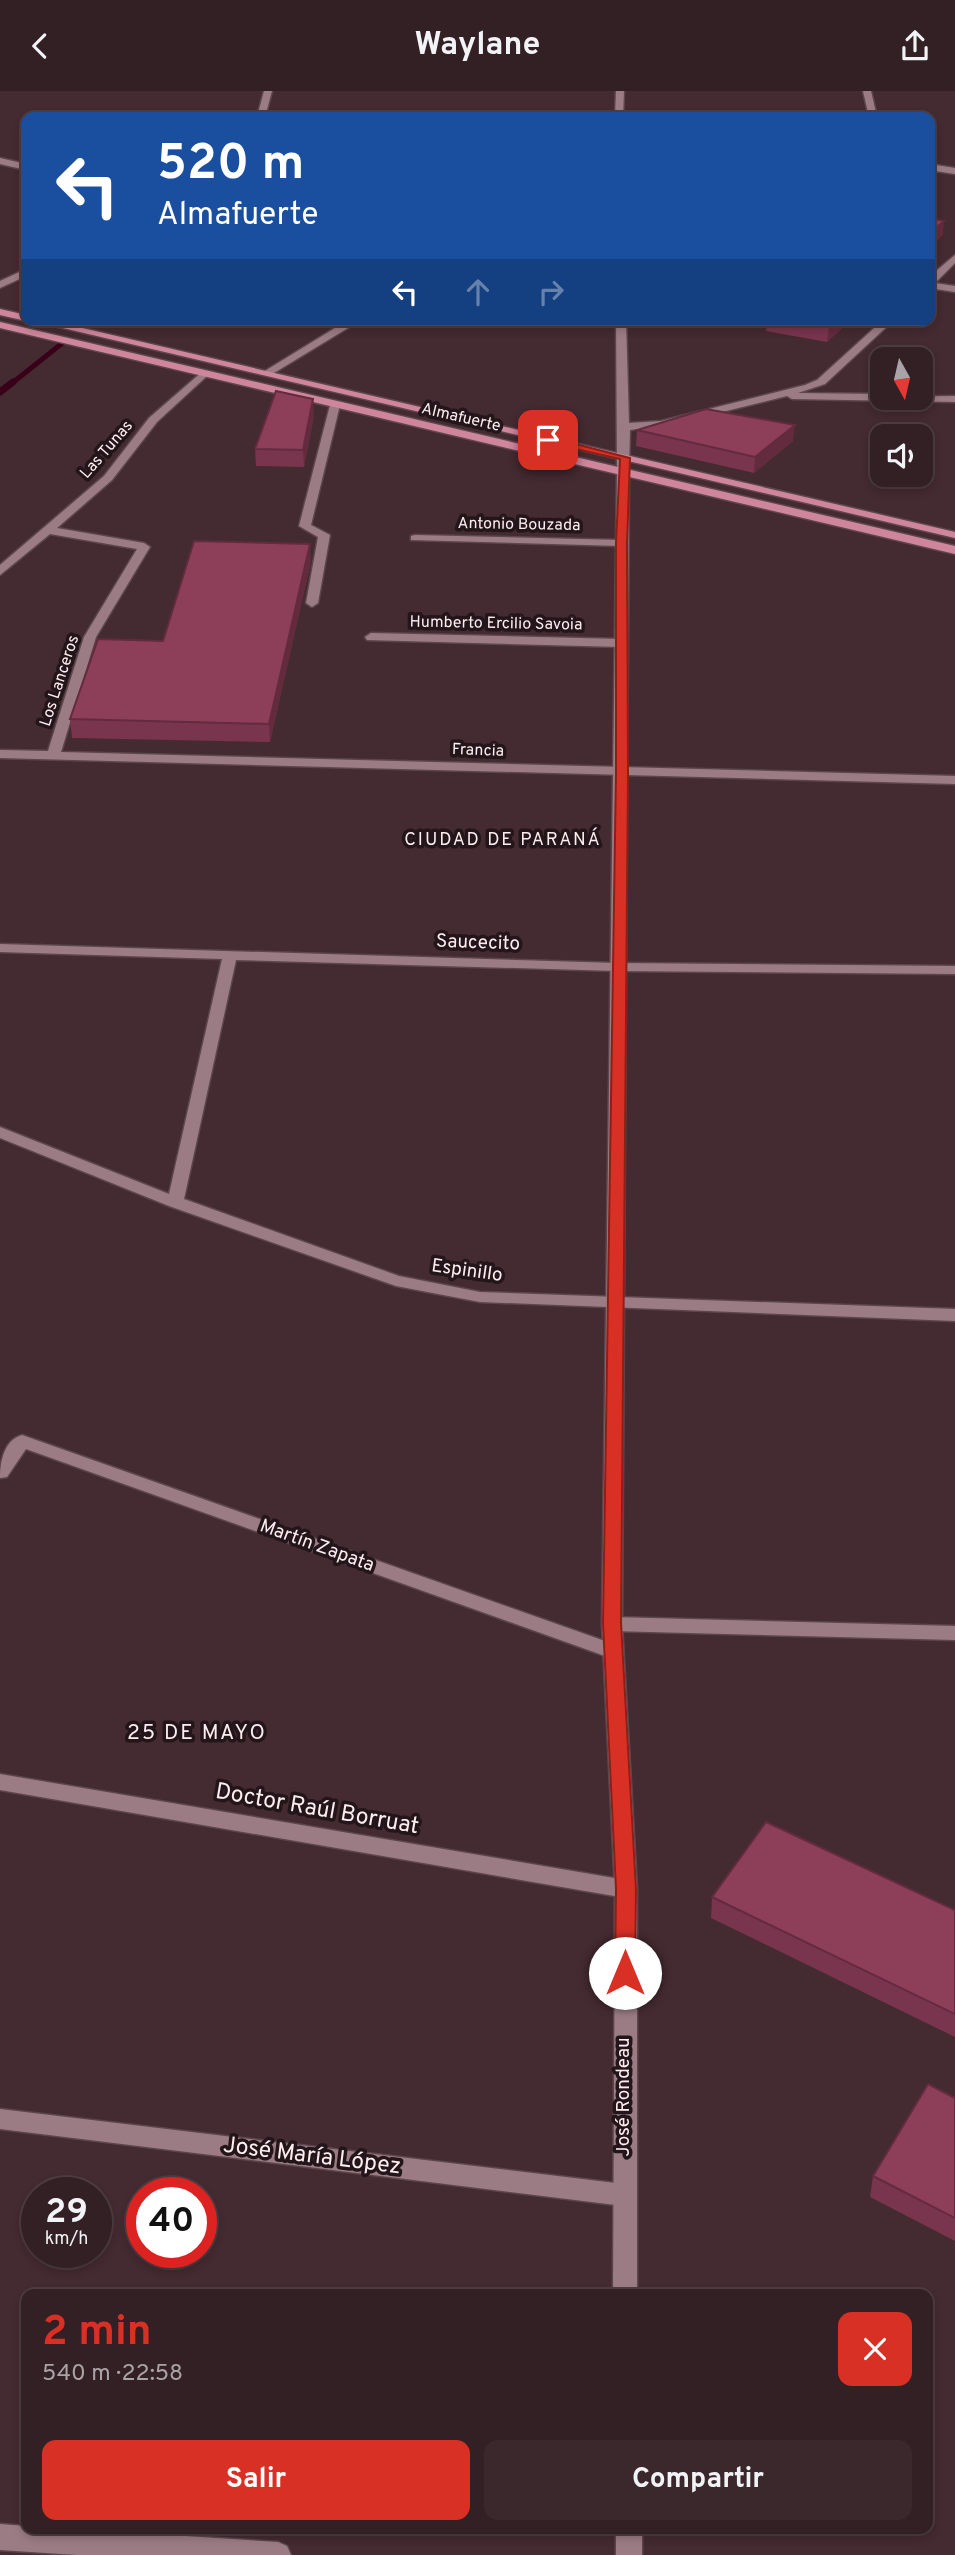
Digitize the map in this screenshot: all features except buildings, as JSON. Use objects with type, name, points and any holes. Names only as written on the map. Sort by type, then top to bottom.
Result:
[{"type":"main road","points":[[0,312],[21,317]]},
{"type":"main road","name":"Almafuerte","points":[[0,324],[335,405],[955,535]]},
{"type":"main road","name":"Almafuerte","points":[[60,326],[265,374],[955,550]]},
{"type":"street","points":[[262,112],[268,91]]},
{"type":"street","points":[[619,112],[620,91]]},
{"type":"street","points":[[867,91],[872,112]]},
{"type":"street","points":[[0,161],[21,166]]},
{"type":"street","points":[[935,168],[955,171]]},
{"type":"street","points":[[935,277],[955,258]]},
{"type":"street","points":[[0,285],[21,274]]},
{"type":"street","points":[[935,283],[955,289]]},
{"type":"street","points":[[265,374],[346,326]]},
{"type":"street","name":"José Rondeau","points":[[621,326],[624,427],[621,543],[622,772],[617,967],[612,1651],[626,1889],[625,2289]]},
{"type":"street","points":[[624,427],[661,424],[778,396],[821,382],[882,326]]},
{"type":"street","name":"Las Tunas","points":[[0,571],[108,478],[153,421],[203,374]]},
{"type":"street","points":[[778,396],[955,399]]},
{"type":"street","points":[[312,603],[324,535],[305,526],[335,405]]},
{"type":"street","name":"Los Lanceros","points":[[49,530],[144,547],[90,637],[53,755]]},
{"type":"street","name":"Antonio Bouzada","points":[[415,538],[621,543]]},
{"type":"street","name":"Humberto Ercilio Savoia","points":[[371,637],[621,643]]},
{"type":"street","name":"Francia","points":[[0,754],[955,780]]},
{"type":"street","name":"Saucecito","points":[[0,948],[617,967],[955,970]]},
{"type":"street","points":[[176,1202],[230,955]]},
{"type":"street","name":"Espinillo","points":[[0,1132],[176,1202],[396,1281],[480,1297],[955,1315]]},
{"type":"street","name":"Martín Zapata","points":[[0,1472],[22,1441],[612,1651]]},
{"type":"street","points":[[612,1623],[955,1633]]},
{"type":"street","name":"Doctor Raúl Borruat","points":[[0,1782],[626,1889]]},
{"type":"street","name":"José María López","points":[[0,2119],[624,2195]]},
{"type":"street","points":[[629,2534],[629,2555]]},
{"type":"street","points":[[0,2537],[278,2555]]},
{"type":"waterway","points":[[11,384],[65,341]]},
{"type":"waterway","points":[[0,392],[13,382]]},
{"type":"district","name":"CIUDAD DE PARANÁ","points":[[503,840]]},
{"type":"district","name":"25 DE MAYO","points":[[197,1733]]},
{"type":"route","points":[[548,440],[625,458],[621,543],[622,772],[617,967],[612,1651],[626,1889],[625,1973]]}]
